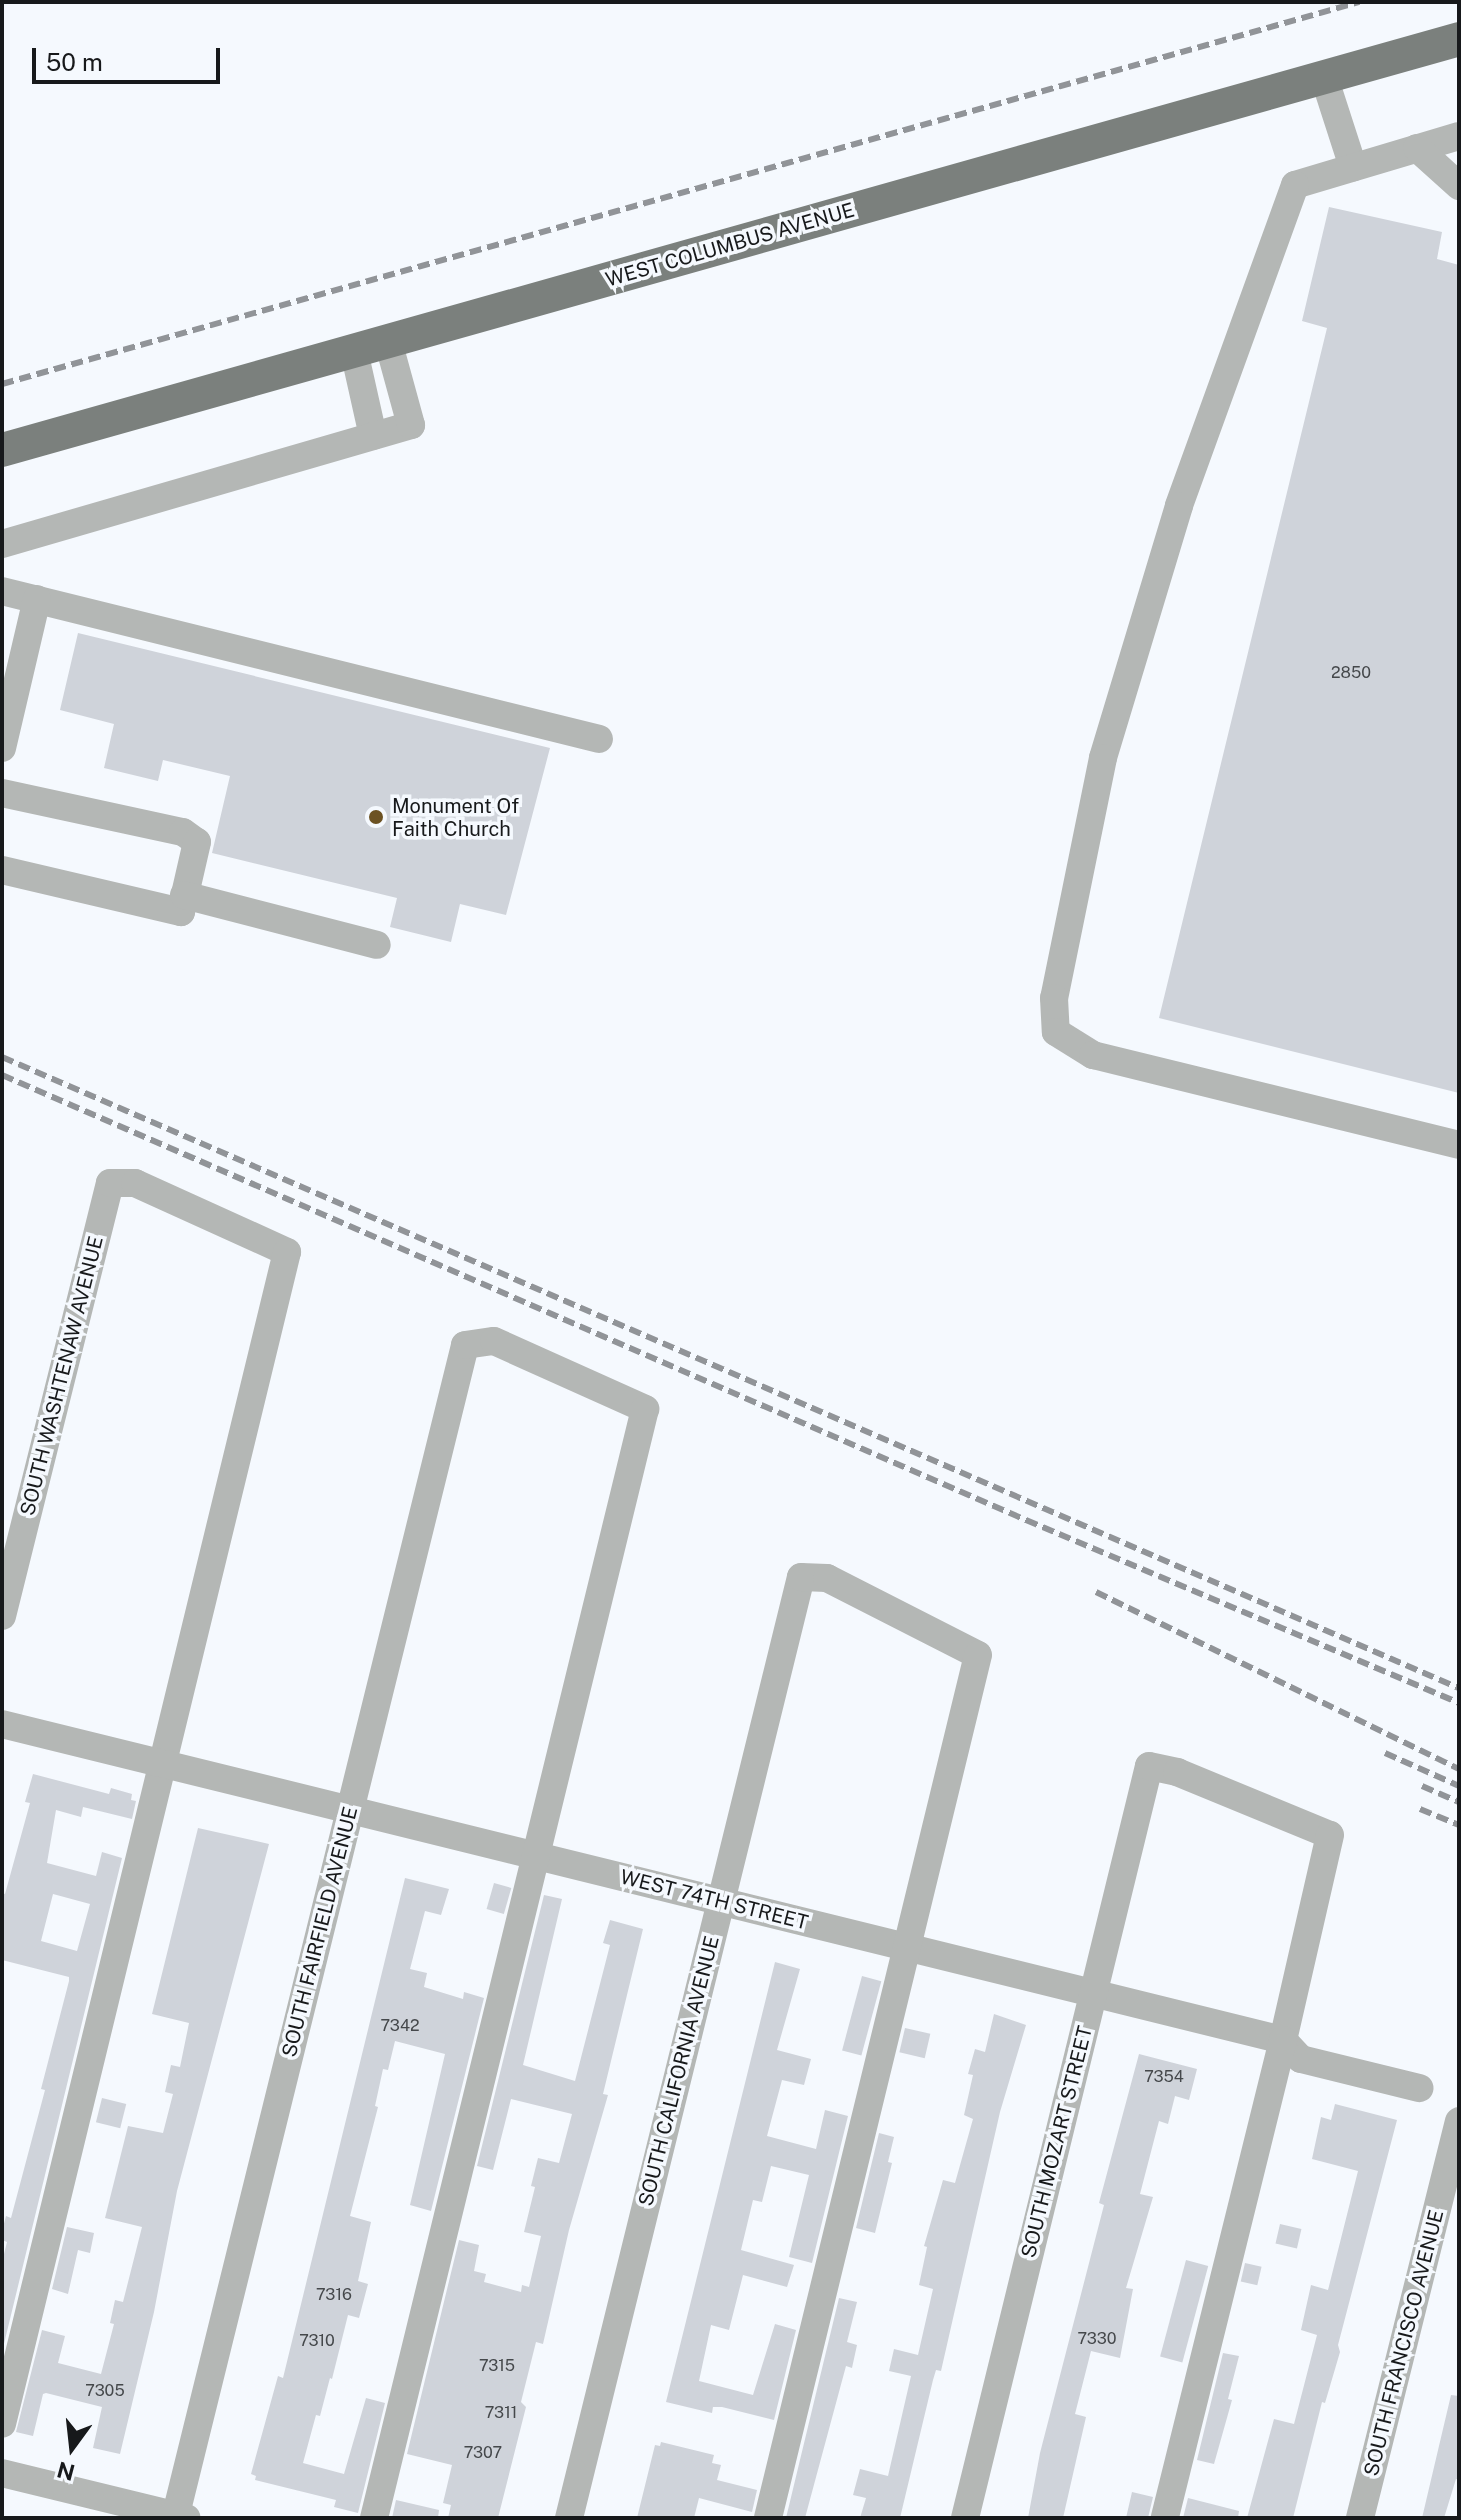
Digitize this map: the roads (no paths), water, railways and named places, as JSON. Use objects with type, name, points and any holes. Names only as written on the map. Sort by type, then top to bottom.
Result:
[{"type":"main road","name":"WEST COLUMBUS AVENUE","points":[[2,450],[1459,39]]},
{"type":"street","points":[[1324,77],[1353,167]]},
{"type":"street","points":[[1459,136],[1295,185],[1179,506],[1103,758],[1054,998],[1056,1032],[1093,1055],[1459,1145]]},
{"type":"street","points":[[1417,148],[1459,186]]},
{"type":"street","points":[[2,544],[411,425],[388,341]]},
{"type":"street","points":[[354,351],[373,436]]},
{"type":"street","points":[[2,591],[599,739]]},
{"type":"street","points":[[2,748],[37,599]]},
{"type":"street","points":[[2,793],[183,832],[197,842],[181,912],[2,870]]},
{"type":"street","points":[[184,895],[377,945]]},
{"type":"street","name":"SOUTH WASHTENAW AVENUE","points":[[2,1616],[110,1183],[135,1183],[287,1252],[164,1764]]},
{"type":"street","name":"SOUTH FAIRFIELD AVENUE","points":[[179,2517],[465,1345],[494,1341],[645,1409],[536,1856]]},
{"type":"street","name":"SOUTH CALIFORNIA AVENUE","points":[[569,2518],[801,1577],[827,1578],[978,1655],[907,1947]]},
{"type":"street","name":"WEST 74TH STREET","points":[[2,1724],[1283,2040],[1301,2059],[1419,2088]]},
{"type":"street","points":[[2,2424],[164,1764]]},
{"type":"street","name":"SOUTH MOZART STREET","points":[[965,2518],[1149,1766],[1177,1772],[1330,1835],[1283,2040]]},
{"type":"street","points":[[374,2518],[536,1856]]},
{"type":"street","points":[[768,2518],[907,1947]]},
{"type":"street","points":[[1165,2518],[1283,2040]]},
{"type":"street","name":"SOUTH FRANCISCO AVENUE","points":[[1360,2518],[1459,2121]]},
{"type":"street","points":[[2,2473],[179,2517]]},
{"type":"railway","points":[[2,384],[1359,2]]},
{"type":"railway","points":[[2,1057],[1459,1688]]},
{"type":"railway","points":[[2,1075],[1026,1520],[1459,1703]]},
{"type":"railway","points":[[1096,1592],[1459,1769]]},
{"type":"railway","points":[[1385,1753],[1459,1786]]},
{"type":"railway","points":[[1422,1786],[1459,1802]]},
{"type":"railway","points":[[1420,1809],[1459,1825]]},
{"type":"place","name":"Monument Of Faith Church","points":[[376,817]]}]
